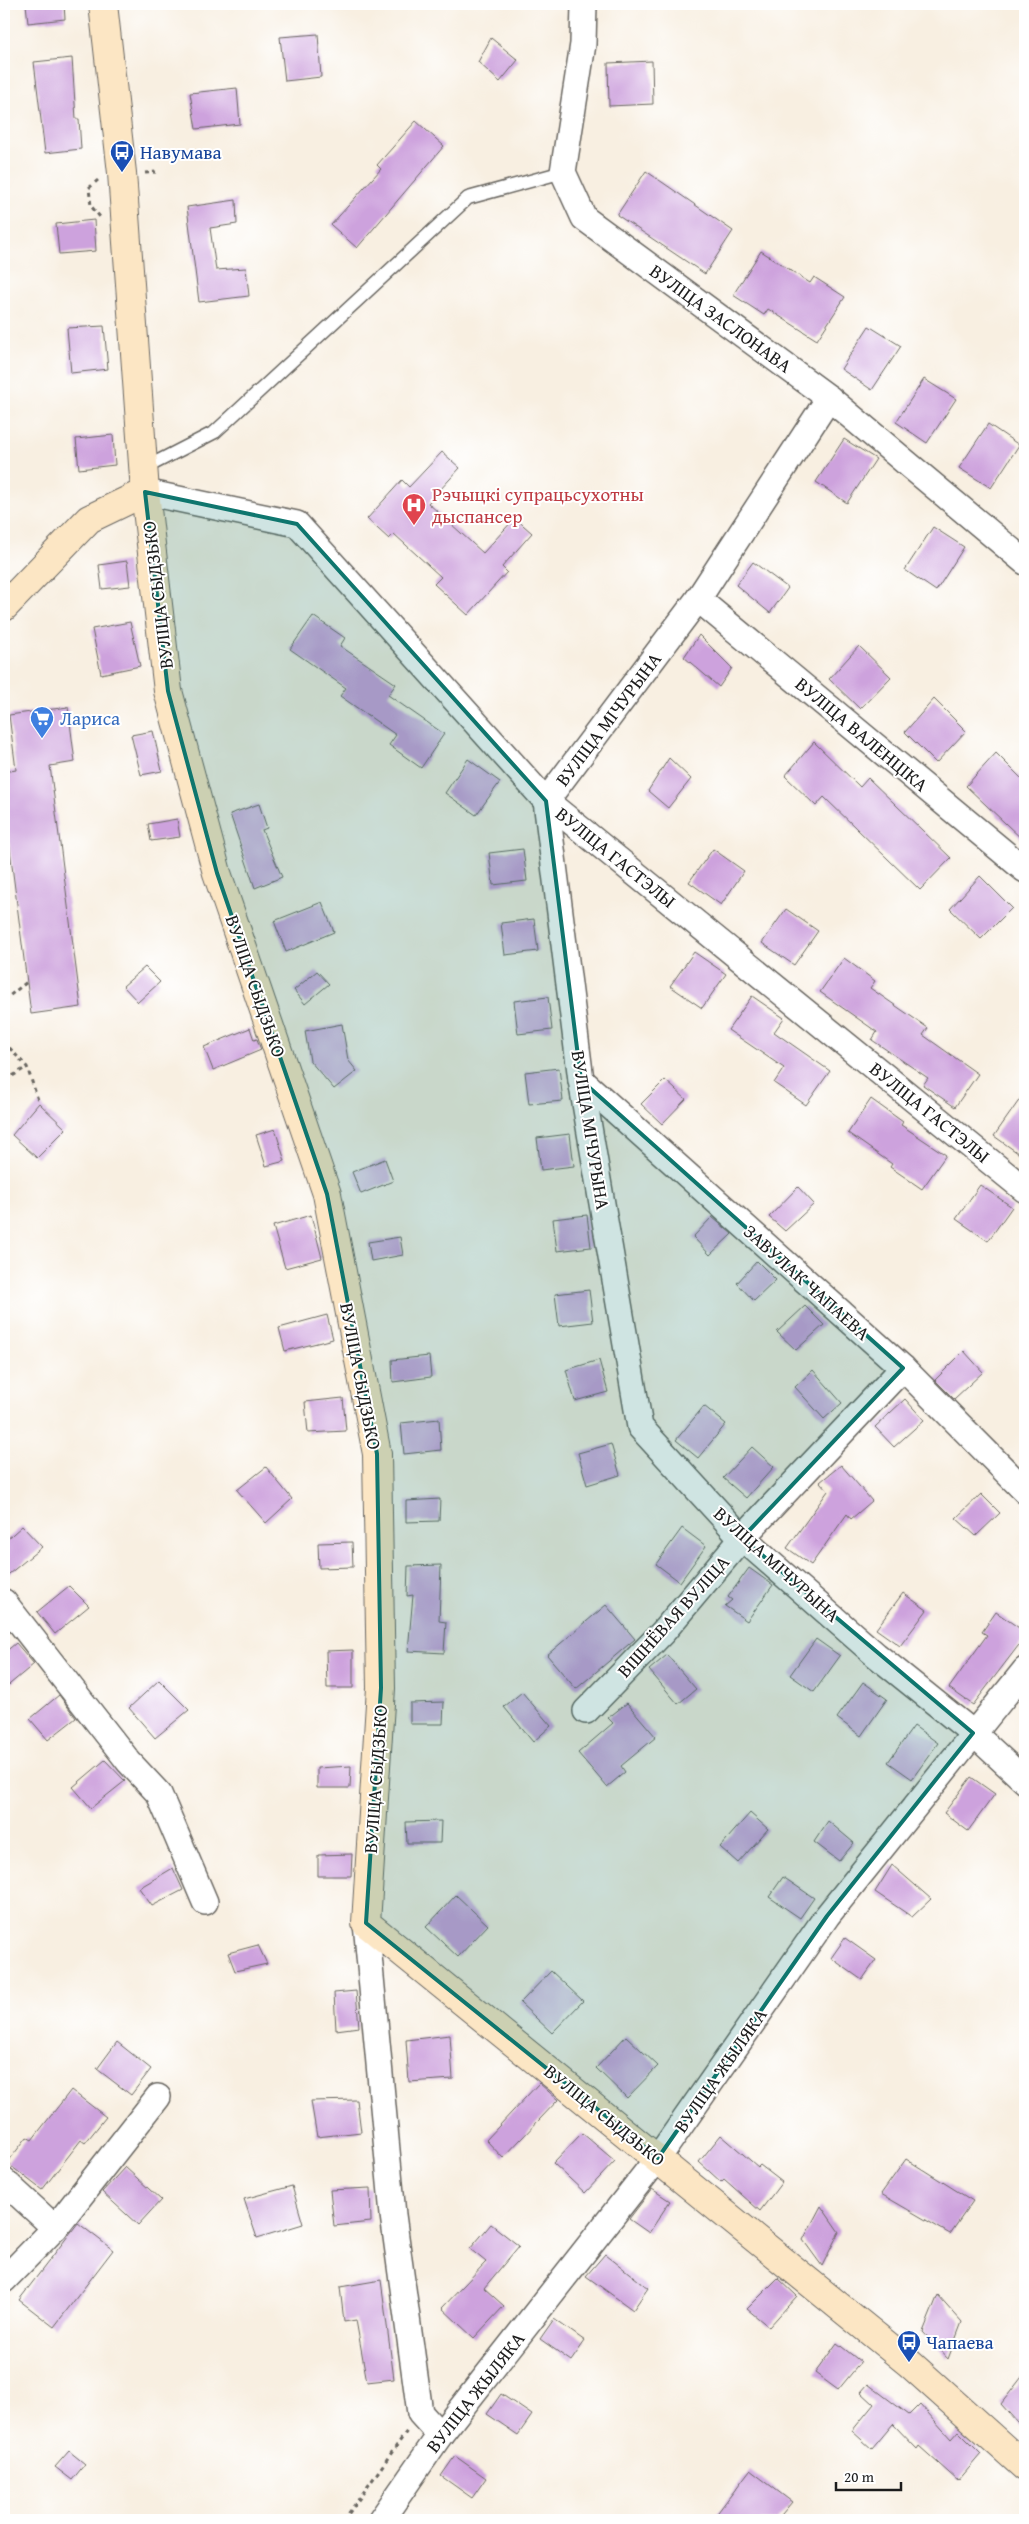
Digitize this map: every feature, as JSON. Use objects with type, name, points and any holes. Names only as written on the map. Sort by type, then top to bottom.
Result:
[{"type":"street","name":"ВУЛІЦА СЫДЗЬКО","points":[[104,4],[122,174],[144,481],[168,691],[217,873],[327,1194],[377,1454],[381,1688],[366,1923],[909,2363],[1025,2467]]},
{"type":"street","points":[[562,172],[583,44],[584,4]]},
{"type":"street","name":"ВУЛІЦА ЗАСЛОНАВА","points":[[562,172],[584,218],[829,398],[1025,562]]},
{"type":"street","name":"ВУЛІЦА МІЧУРЫНА","points":[[829,398],[698,598],[546,801],[581,1080],[640,1427],[742,1538],[876,1655],[973,1733],[1025,1781]]},
{"type":"street","points":[[5,602],[89,519],[144,481]]},
{"type":"street","name":"ВУЛІЦА ГАСТЭЛЫ","points":[[144,481],[297,524],[546,801],[1025,1190]]},
{"type":"street","name":"ВУЛІЦА ВАЛЕНЦІКА","points":[[698,598],[1025,870]]},
{"type":"street","name":"ЗАВУЛАК ЧАПАЕВА","points":[[581,1080],[903,1368],[1025,1490]]},
{"type":"street","name":"ВІШНЁВАЯ ВУЛІЦА","points":[[586,1710],[663,1632],[742,1538],[903,1368]]},
{"type":"street","points":[[4,1602],[128,1762],[159,1794],[205,1902]]},
{"type":"street","name":"ВУЛІЦА ЖЫЛЯКА","points":[[381,2520],[440,2435],[658,2158],[827,1916],[1025,1670]]},
{"type":"street","points":[[366,1923],[393,2215],[420,2413],[440,2435]]},
{"type":"street","points":[[4,2280],[55,2228],[158,2097]]},
{"type":"street","points":[[4,2181],[55,2228]]},
{"type":"lane","points":[[144,481],[215,432],[468,198],[562,172]]},
{"type":"path","points":[[4,1000],[27,982]]},
{"type":"path","points":[[4,1042],[26,1067],[39,1103]]},
{"type":"path","points":[[6,1080],[26,1067]]},
{"type":"path","points":[[344,2520],[420,2413]]},
{"type":"highlighted area","points":[[145,492],[297,524],[546,801],[581,1080],[903,1368],[742,1538],[973,1733],[827,1916],[658,2158],[366,1923],[381,1688],[377,1454],[327,1194],[217,873],[168,691]]},
{"type":"building","points":[[26,4],[64,4],[65,19],[28,23]]},
{"type":"building","points":[[318,34],[321,77],[285,81],[280,37]]},
{"type":"building","points":[[491,38],[518,60],[500,82],[478,62]]},
{"type":"building","points":[[72,58],[76,119],[79,119],[81,149],[45,153],[34,62]]},
{"type":"building","points":[[652,61],[653,104],[609,106],[608,63]]},
{"type":"building","points":[[237,88],[240,124],[196,129],[190,93]]},
{"type":"building","points":[[416,121],[444,146],[357,248],[331,225],[381,169],[377,165]]},
{"type":"building","points":[[646,171],[733,231],[705,274],[617,215]]},
{"type":"building","points":[[236,200],[237,224],[210,228],[216,270],[246,268],[249,296],[199,302],[187,207]]},
{"type":"building","points":[[94,220],[96,251],[59,254],[56,224]]},
{"type":"building","points":[[761,251],[810,283],[814,277],[845,297],[817,340],[768,309],[764,315],[733,295]]},
{"type":"building","points":[[104,326],[108,369],[71,373],[67,328]]},
{"type":"building","points":[[869,326],[901,346],[872,390],[841,369]]},
{"type":"building","points":[[924,379],[956,399],[927,443],[896,422]]},
{"type":"building","points":[[988,424],[1019,445],[991,488],[959,468]]},
{"type":"building","points":[[113,435],[115,465],[79,469],[76,439]]},
{"type":"building","points":[[844,439],[876,459],[847,503],[816,482]]},
{"type":"building","name":"Рэчыцкі супрацьсухотны дыспансер","points":[[442,452],[460,468],[428,503],[483,553],[515,518],[532,533],[502,567],[507,572],[468,615],[434,584],[441,577],[394,534],[389,539],[367,519],[402,480],[409,487]]},
{"type":"building","points":[[933,527],[964,547],[936,591],[905,570]]},
{"type":"building","points":[[127,561],[130,586],[102,589],[99,565]]},
{"type":"building","points":[[753,562],[788,588],[770,613],[736,585]]},
{"type":"building","points":[[313,616],[345,638],[340,646],[396,684],[388,695],[444,734],[421,768],[389,745],[396,735],[340,696],[346,688],[290,649]]},
{"type":"building","points":[[130,622],[140,666],[101,674],[92,629]]},
{"type":"building","points":[[699,635],[732,668],[719,687],[684,657]]},
{"type":"building","points":[[859,646],[891,677],[860,709],[829,679]]},
{"type":"building","points":[[934,699],[966,731],[936,763],[905,732]]},
{"type":"building","points":[[68,707],[75,762],[50,766],[81,1007],[31,1014],[4,803],[4,772],[16,770],[9,715]]},
{"type":"building","points":[[153,731],[162,771],[141,775],[131,735]]},
{"type":"building","points":[[814,742],[860,787],[868,778],[951,858],[920,890],[824,797],[816,806],[785,776]]},
{"type":"building","points":[[996,753],[1025,782],[1025,842],[966,786]]},
{"type":"building","points":[[669,758],[691,779],[668,808],[648,791]]},
{"type":"building","points":[[468,759],[500,782],[476,815],[445,793]]},
{"type":"building","points":[[259,804],[267,828],[262,830],[282,877],[255,888],[230,814]]},
{"type":"building","points":[[177,819],[180,837],[151,841],[148,824]]},
{"type":"building","points":[[523,849],[527,881],[493,885],[489,853]]},
{"type":"building","points":[[713,849],[744,871],[721,905],[689,882]]},
{"type":"building","points":[[980,876],[1012,908],[981,939],[950,909]]},
{"type":"building","points":[[322,902],[334,932],[286,952],[274,921]]},
{"type":"building","points":[[786,909],[818,931],[794,965],[762,943]]},
{"type":"building","points":[[534,919],[538,951],[505,955],[501,923]]},
{"type":"building","points":[[694,952],[726,974],[702,1008],[670,986]]},
{"type":"building","points":[[844,958],[875,981],[870,988],[928,1028],[923,1035],[978,1074],[955,1107],[923,1085],[928,1078],[872,1040],[877,1032],[820,992]]},
{"type":"building","points":[[145,967],[160,982],[138,1002],[123,986]]},
{"type":"building","points":[[317,971],[329,984],[305,1004],[294,990]]},
{"type":"building","points":[[752,996],[784,1018],[774,1032],[830,1071],[806,1105],[774,1083],[784,1068],[728,1030]]},
{"type":"building","points":[[548,997],[552,1030],[518,1034],[514,1001]]},
{"type":"building","points":[[342,1024],[348,1060],[357,1071],[334,1089],[310,1061],[305,1031]]},
{"type":"building","points":[[250,1028],[254,1040],[257,1039],[261,1050],[213,1070],[204,1047]]},
{"type":"building","points":[[559,1068],[563,1101],[529,1104],[525,1072]]},
{"type":"building","points":[[665,1080],[686,1099],[662,1124],[641,1104]]},
{"type":"building","points":[[1025,1092],[1025,1158],[994,1136]]},
{"type":"building","points":[[871,1099],[903,1122],[901,1125],[946,1155],[922,1189],[890,1167],[892,1164],[848,1133]]},
{"type":"building","points":[[39,1103],[66,1129],[37,1158],[12,1135]]},
{"type":"building","points":[[275,1129],[285,1161],[266,1166],[256,1135]]},
{"type":"building","points":[[570,1134],[574,1166],[541,1170],[537,1138]]},
{"type":"building","points":[[385,1159],[393,1181],[361,1194],[352,1172]]},
{"type":"building","points":[[980,1185],[1012,1207],[988,1241],[956,1219]]},
{"type":"building","points":[[798,1187],[814,1204],[785,1231],[769,1217]]},
{"type":"building","points":[[311,1215],[322,1258],[285,1268],[273,1226]]},
{"type":"building","points":[[587,1215],[591,1247],[557,1251],[553,1219]]},
{"type":"building","points":[[712,1217],[732,1234],[710,1255],[693,1237]]},
{"type":"building","points":[[400,1237],[403,1255],[371,1261],[368,1242]]},
{"type":"building","points":[[757,1261],[776,1280],[754,1301],[737,1283]]},
{"type":"building","points":[[589,1290],[593,1322],[559,1326],[555,1294]]},
{"type":"building","points":[[805,1306],[824,1325],[796,1350],[777,1332]]},
{"type":"building","points":[[327,1315],[333,1339],[285,1351],[279,1328]]},
{"type":"building","points":[[964,1351],[983,1372],[954,1399],[935,1380]]},
{"type":"building","points":[[429,1356],[431,1377],[393,1382],[392,1360]]},
{"type":"building","points":[[599,1360],[608,1392],[575,1401],[566,1370]]},
{"type":"building","points":[[813,1370],[842,1403],[824,1419],[795,1387]]},
{"type":"building","points":[[343,1398],[346,1431],[308,1433],[305,1402]]},
{"type":"building","points":[[905,1399],[924,1420],[894,1447],[875,1427]]},
{"type":"building","points":[[704,1406],[726,1424],[698,1458],[676,1440]]},
{"type":"building","points":[[439,1419],[441,1450],[404,1454],[401,1423]]},
{"type":"building","points":[[611,1444],[620,1475],[587,1485],[578,1453]]},
{"type":"building","points":[[752,1447],[774,1467],[746,1498],[723,1478]]},
{"type":"building","points":[[841,1465],[872,1501],[851,1519],[847,1514],[811,1565],[787,1548],[828,1491],[820,1482]]},
{"type":"building","points":[[266,1467],[292,1499],[266,1523],[237,1490]]},
{"type":"building","points":[[981,1494],[1000,1513],[976,1536],[956,1518]]},
{"type":"building","points":[[440,1499],[439,1521],[406,1522],[406,1501]]},
{"type":"building","points":[[22,1526],[42,1547],[4,1578],[4,1542]]},
{"type":"building","points":[[682,1528],[706,1546],[680,1582],[656,1564]]},
{"type":"building","points":[[352,1542],[353,1567],[319,1568],[318,1543]]},
{"type":"building","points":[[441,1565],[439,1621],[446,1622],[444,1653],[408,1651],[413,1595],[407,1596],[408,1566]]},
{"type":"building","points":[[749,1568],[773,1585],[747,1621],[725,1606],[732,1600],[728,1597]]},
{"type":"building","points":[[69,1586],[89,1606],[55,1634],[37,1612]]},
{"type":"building","points":[[903,1593],[927,1610],[900,1646],[876,1629]]},
{"type":"building","points":[[606,1605],[635,1639],[576,1689],[547,1655]]},
{"type":"building","points":[[996,1612],[1025,1632],[1025,1637],[973,1705],[949,1688],[987,1635],[982,1632]]},
{"type":"building","points":[[816,1639],[840,1656],[814,1692],[790,1675]]},
{"type":"building","points":[[16,1643],[34,1664],[4,1689],[4,1653]]},
{"type":"building","points":[[353,1650],[353,1688],[327,1688],[326,1651]]},
{"type":"building","points":[[667,1655],[696,1689],[678,1704],[649,1670]]},
{"type":"building","points":[[159,1680],[189,1710],[155,1738],[129,1708]]},
{"type":"building","points":[[863,1682],[887,1699],[861,1736],[837,1718]]},
{"type":"building","points":[[522,1692],[551,1726],[533,1742],[504,1707]]},
{"type":"building","points":[[59,1695],[76,1718],[48,1740],[30,1719]]},
{"type":"building","points":[[444,1702],[443,1724],[410,1724],[410,1703]]},
{"type":"building","points":[[627,1703],[656,1737],[621,1766],[625,1772],[607,1787],[578,1753],[613,1723],[608,1718]]},
{"type":"building","points":[[914,1726],[938,1743],[912,1779],[888,1762]]},
{"type":"building","points":[[105,1760],[125,1781],[91,1808],[73,1787]]},
{"type":"building","points":[[351,1766],[350,1788],[317,1788],[317,1768]]},
{"type":"building","points":[[971,1777],[995,1794],[968,1831],[944,1813]]},
{"type":"building","points":[[750,1813],[768,1829],[738,1863],[720,1847]]},
{"type":"building","points":[[441,1821],[440,1843],[407,1843],[406,1822]]},
{"type":"building","points":[[828,1821],[854,1843],[839,1861],[814,1842]]},
{"type":"building","points":[[352,1854],[351,1876],[318,1876],[318,1855]]},
{"type":"building","points":[[892,1865],[931,1899],[912,1917],[875,1892]]},
{"type":"building","points":[[173,1868],[183,1890],[152,1906],[139,1888]]},
{"type":"building","points":[[783,1877],[814,1898],[800,1918],[769,1897]]},
{"type":"building","points":[[456,1895],[488,1925],[458,1957],[426,1927]]},
{"type":"building","points":[[845,1938],[876,1960],[862,1980],[831,1958]]},
{"type":"building","points":[[258,1945],[267,1964],[235,1971],[228,1953]]},
{"type":"building","points":[[551,1971],[583,2001],[552,2033],[520,2003]]},
{"type":"building","points":[[356,1991],[359,2027],[336,2030],[334,1993]]},
{"type":"building","points":[[450,2035],[453,2079],[409,2082],[406,2040]]},
{"type":"building","points":[[626,2036],[658,2066],[627,2098],[596,2068]]},
{"type":"building","points":[[117,2042],[151,2069],[131,2095],[97,2069]]},
{"type":"building","points":[[539,2083],[558,2100],[503,2158],[486,2140]]},
{"type":"building","points":[[71,2090],[106,2117],[85,2143],[81,2140],[42,2190],[7,2163],[27,2137],[32,2140]]},
{"type":"building","points":[[357,2100],[361,2132],[317,2137],[311,2101]]},
{"type":"building","points":[[582,2133],[615,2161],[585,2193],[553,2163]]},
{"type":"building","points":[[721,2135],[758,2167],[760,2165],[782,2182],[760,2211],[724,2179],[721,2182],[699,2162]]},
{"type":"building","points":[[906,2159],[973,2201],[950,2234],[881,2194]]},
{"type":"building","points":[[125,2167],[161,2200],[138,2225],[102,2192]]},
{"type":"building","points":[[292,2186],[303,2224],[257,2238],[244,2199]]},
{"type":"building","points":[[370,2188],[371,2222],[334,2226],[330,2190]]},
{"type":"building","points":[[652,2189],[670,2201],[649,2233],[629,2219]]},
{"type":"building","points":[[821,2206],[839,2232],[822,2266],[803,2240]]},
{"type":"building","points":[[78,2223],[113,2250],[54,2327],[19,2300]]},
{"type":"building","points":[[491,2224],[519,2246],[484,2288],[504,2306],[474,2338],[442,2308],[486,2262],[470,2249]]},
{"type":"building","points":[[605,2254],[648,2288],[633,2310],[586,2276]]},
{"type":"building","points":[[778,2278],[797,2296],[769,2327],[747,2309]]},
{"type":"building","points":[[381,2280],[394,2379],[367,2382],[356,2320],[344,2322],[340,2287]]},
{"type":"building","points":[[938,2295],[962,2322],[948,2359],[923,2332]]},
{"type":"building","points":[[554,2319],[585,2341],[571,2361],[540,2339]]},
{"type":"building","points":[[837,2343],[861,2362],[838,2390],[815,2373]]},
{"type":"building","points":[[1025,2373],[1025,2431],[1001,2404]]},
{"type":"building","points":[[868,2384],[909,2415],[920,2404],[951,2439],[958,2431],[981,2454],[958,2481],[919,2446],[917,2449],[893,2424],[872,2449],[852,2431],[874,2404],[861,2392]]},
{"type":"building","points":[[501,2394],[532,2415],[518,2435],[487,2414]]},
{"type":"building","points":[[69,2451],[85,2464],[72,2480],[55,2467]]},
{"type":"building","points":[[455,2456],[486,2478],[472,2498],[441,2476]]},
{"type":"building","points":[[750,2470],[792,2502],[777,2520],[712,2520]]},
{"type":"place","name":"Навумава","points":[[122,173]]},
{"type":"place","name":"Рэчыцкі супрацьсухотны дыспансер","points":[[414,526]]},
{"type":"place","name":"Лариса","points":[[42,739]]},
{"type":"place","name":"Чапаева","points":[[909,2363]]}]
